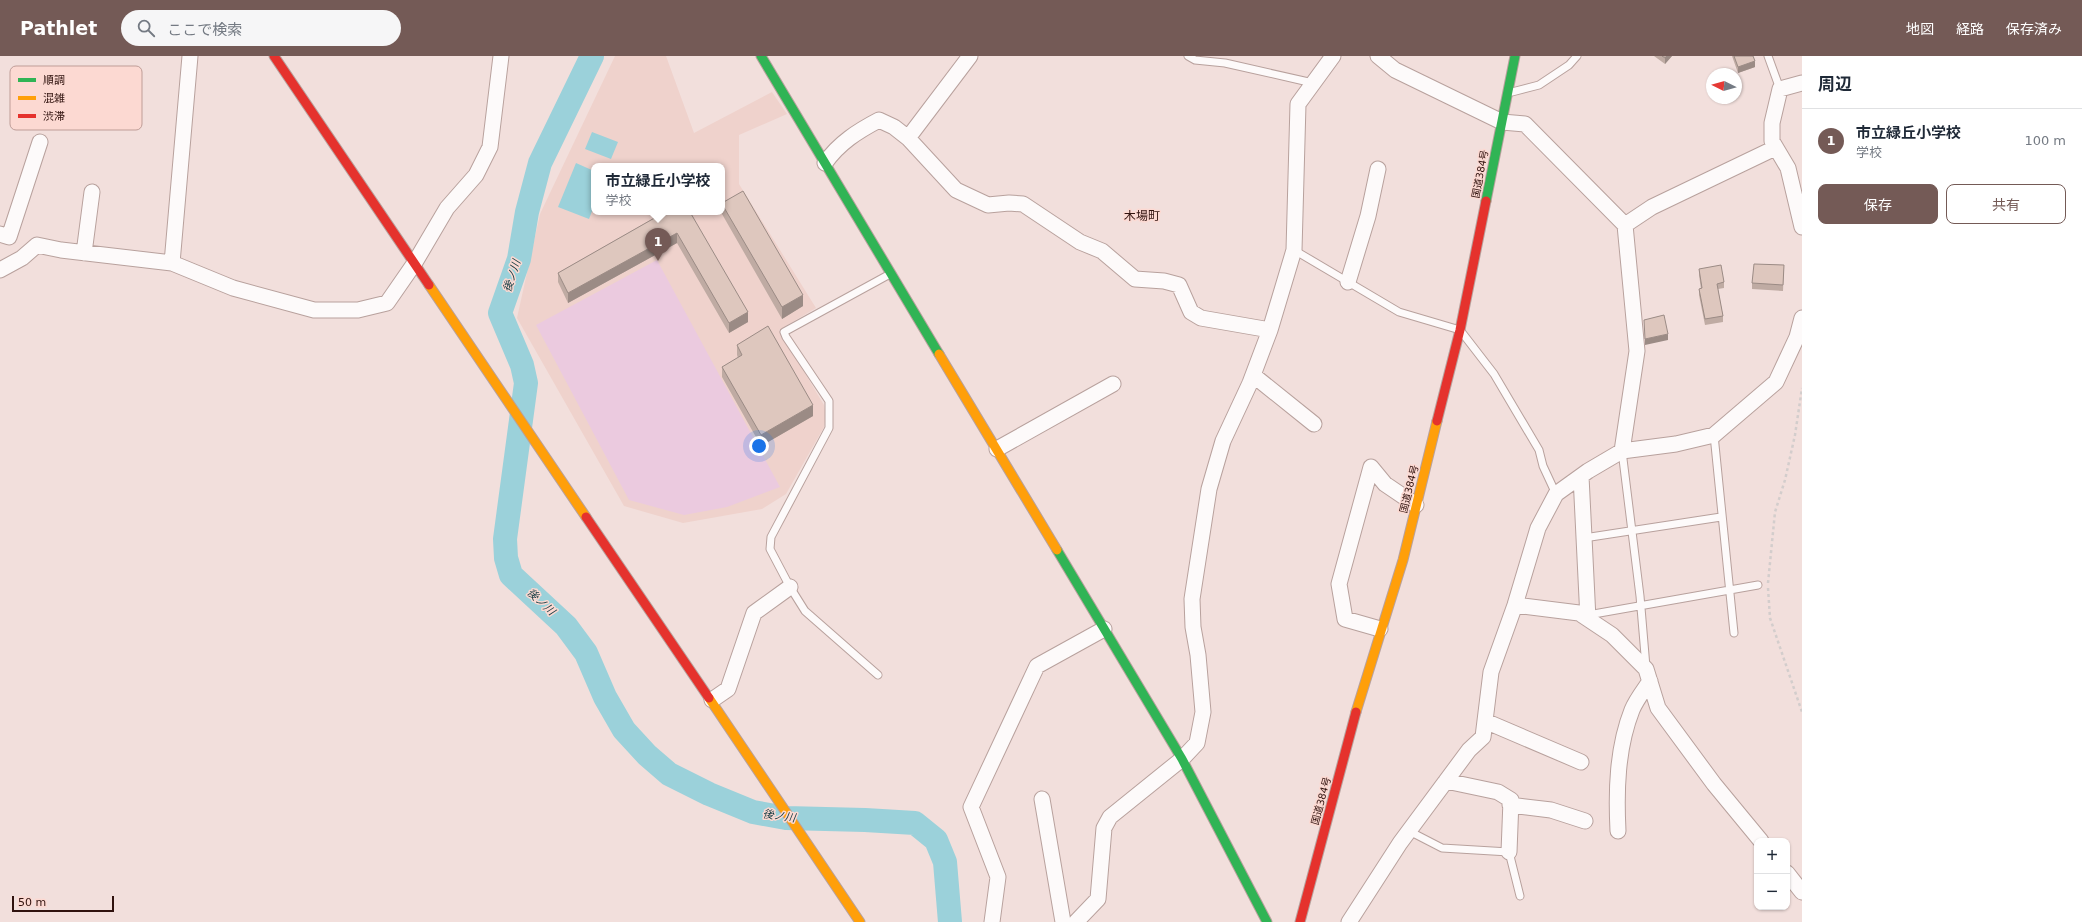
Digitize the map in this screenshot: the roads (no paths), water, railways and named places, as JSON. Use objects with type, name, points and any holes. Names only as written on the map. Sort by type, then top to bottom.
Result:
[{"type":"main road","points":[[274,56],[414,264],[712,700],[860,922]]},
{"type":"main road","points":[[761,56],[1182,759],[1267,922]]},
{"type":"main road","name":"国道384号","points":[[1300,922],[1363,684],[1403,560],[1460,330],[1515,56]]},
{"type":"street","points":[[172,262],[190,56]]},
{"type":"street","points":[[0,270],[22,258],[37,245],[172,262],[233,288],[314,310],[358,310],[387,303],[414,264],[447,208],[476,175],[490,147],[501,56]]},
{"type":"street","points":[[908,138],[970,56]]},
{"type":"street","points":[[1076,922],[1098,899],[1104,828],[1110,817],[1182,759],[1198,743],[1203,712],[1198,655],[1193,627],[1192,599],[1209,489],[1224,440],[1253,375],[1270,330],[1294,250],[1298,104],[1333,56]]},
{"type":"street","points":[[1378,56],[1395,70],[1502,122],[1525,124],[1625,225],[1637,350],[1622,451]]},
{"type":"street","points":[[1802,83],[1780,89],[1772,123],[1772,141],[1788,168],[1802,227]]},
{"type":"street","points":[[825,163],[832,152],[855,133],[879,120],[894,127],[908,138],[956,190],[988,205],[1009,203],[1023,204],[1080,242],[1102,251],[1135,279],[1164,281],[1179,285],[1191,312],[1201,318],[1270,330]]},
{"type":"street","points":[[0,234],[8,237],[40,142]]},
{"type":"street","points":[[1625,225],[1652,207],[1775,148]]},
{"type":"street","points":[[1348,282],[1368,216],[1378,169]]},
{"type":"street","points":[[84,252],[92,192]]},
{"type":"street","points":[[1349,922],[1409,831],[1469,750],[1483,737],[1491,672],[1515,605],[1538,528],[1556,494],[1581,476],[1622,451],[1676,444],[1714,435],[1776,382],[1797,337],[1802,318]]},
{"type":"street","points":[[1253,375],[1314,424]]},
{"type":"street","points":[[997,449],[1113,384]]},
{"type":"street","points":[[1380,629],[1345,619],[1338,584],[1371,467],[1385,484],[1416,505]]},
{"type":"street","points":[[1581,476],[1588,617]]},
{"type":"street","points":[[712,700],[728,689],[754,613],[790,587]]},
{"type":"street","points":[[1515,605],[1579,613],[1588,617],[1612,636],[1648,675],[1658,708],[1714,784],[1759,838]]},
{"type":"street","points":[[992,922],[998,877],[971,807],[1037,666],[1104,629]]},
{"type":"street","points":[[1618,831],[1616,791],[1621,750],[1632,710],[1648,675]]},
{"type":"street","points":[[1485,721],[1581,762]]},
{"type":"street","points":[[1446,780],[1498,792],[1511,800],[1509,852]]},
{"type":"street","points":[[1042,799],[1063,922]]},
{"type":"street","points":[[1510,805],[1551,810],[1585,821]]},
{"type":"street","points":[[1788,874],[1802,892]]},
{"type":"lane","points":[[1188,56],[1195,60],[1225,63],[1313,83]]},
{"type":"lane","points":[[1508,93],[1539,85],[1569,65],[1577,56]]},
{"type":"lane","points":[[1768,56],[1780,89]]},
{"type":"lane","points":[[1294,250],[1399,312],[1460,330],[1494,374],[1539,450],[1543,466],[1556,494]]},
{"type":"lane","points":[[878,675],[805,611],[790,587],[770,549],[771,537],[829,428],[830,401],[784,332],[891,273]]},
{"type":"lane","points":[[1714,435],[1721,517],[1734,633]]},
{"type":"lane","points":[[1622,451],[1648,675]]},
{"type":"lane","points":[[1584,538],[1631,529],[1721,517]]},
{"type":"lane","points":[[1588,617],[1641,605],[1758,585]]},
{"type":"lane","points":[[1409,831],[1442,848],[1509,852],[1520,896]]},
{"type":"water","points":[[592,132],[618,142],[611,159],[585,149]]},
{"type":"water","points":[[576,163],[591,170],[591,214],[589,219],[558,207]]},
{"type":"waterway","name":"後ノ川","points":[[592,56],[540,163],[527,212],[519,259],[500,313],[522,365],[526,383],[505,539],[506,558],[511,575],[566,626],[586,653],[605,697],[624,730],[647,755],[669,774],[709,794],[753,812],[786,818],[915,823],[936,840],[945,862],[950,922]]},
{"type":"place","name":"市立緑丘小学校","points":[[658,261]]},
{"type":"district","name":"木場町","points":[[1142,216]]}]
